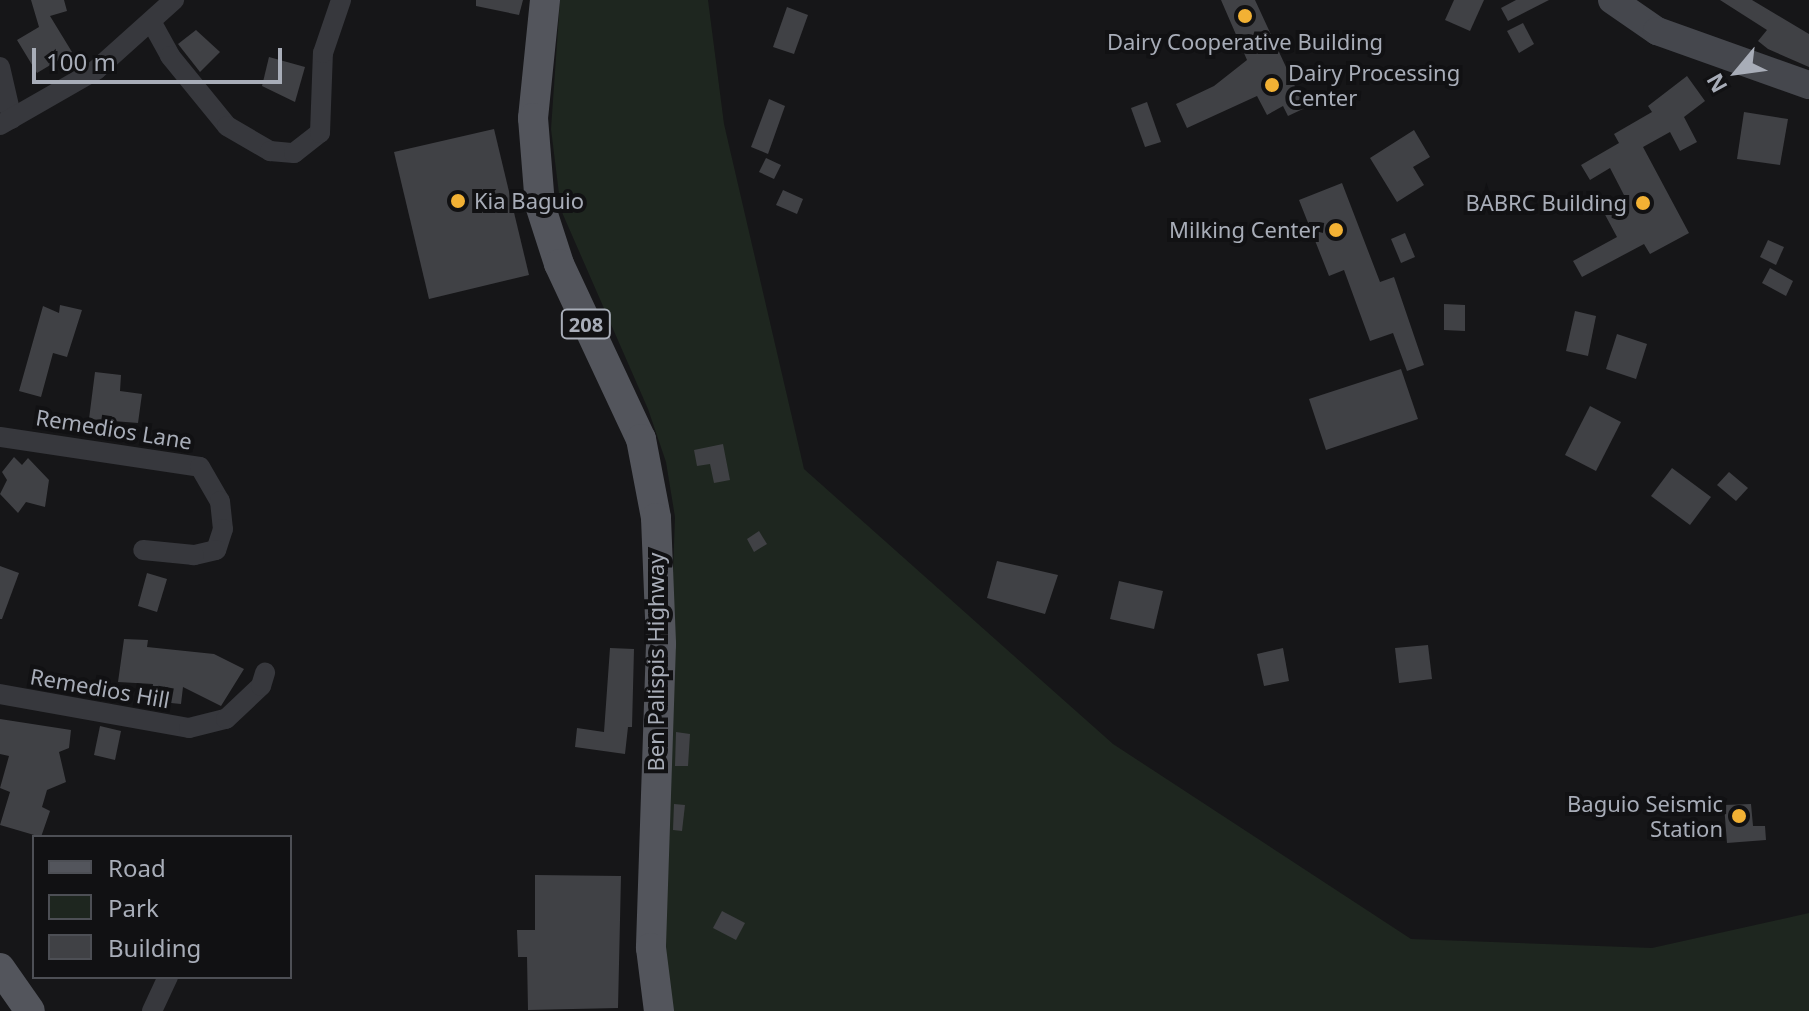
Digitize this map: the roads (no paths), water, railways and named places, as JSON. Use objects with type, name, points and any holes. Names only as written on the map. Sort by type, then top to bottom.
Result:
[{"type":"main road","name":"Ben Palispis Highway","points":[[545,0],[533,118],[540,205],[559,264],[641,439],[656,518],[661,644],[651,948],[659,1011]]},
{"type":"main road","points":[[0,968],[30,1011]]},
{"type":"street","points":[[0,67],[6,122],[71,85],[152,23],[174,0]]},
{"type":"street","points":[[152,23],[170,56],[227,126],[270,151],[294,153],[320,133],[323,53],[341,0]]},
{"type":"street","points":[[1612,0],[1657,31],[1809,85]]},
{"type":"street","name":"Remedios Lane","points":[[0,437],[200,467],[220,501],[223,529],[216,550],[194,555],[143,550]]},
{"type":"street","name":"Remedios Hill","points":[[0,694],[189,728],[226,719],[261,686],[265,673]]},
{"type":"street","points":[[152,1011],[167,979]]},
{"type":"place","name":"Dairy Cooperative Building","points":[[1245,16]]},
{"type":"place","name":"Dairy Processing Center","points":[[1272,85]]},
{"type":"place","name":"Kia Baguio","points":[[458,201]]},
{"type":"place","name":"BABRC Building","points":[[1643,203]]},
{"type":"place","name":"Milking Center","points":[[1336,230]]},
{"type":"place","name":"Baguio Seismic Station","points":[[1739,816]]}]
